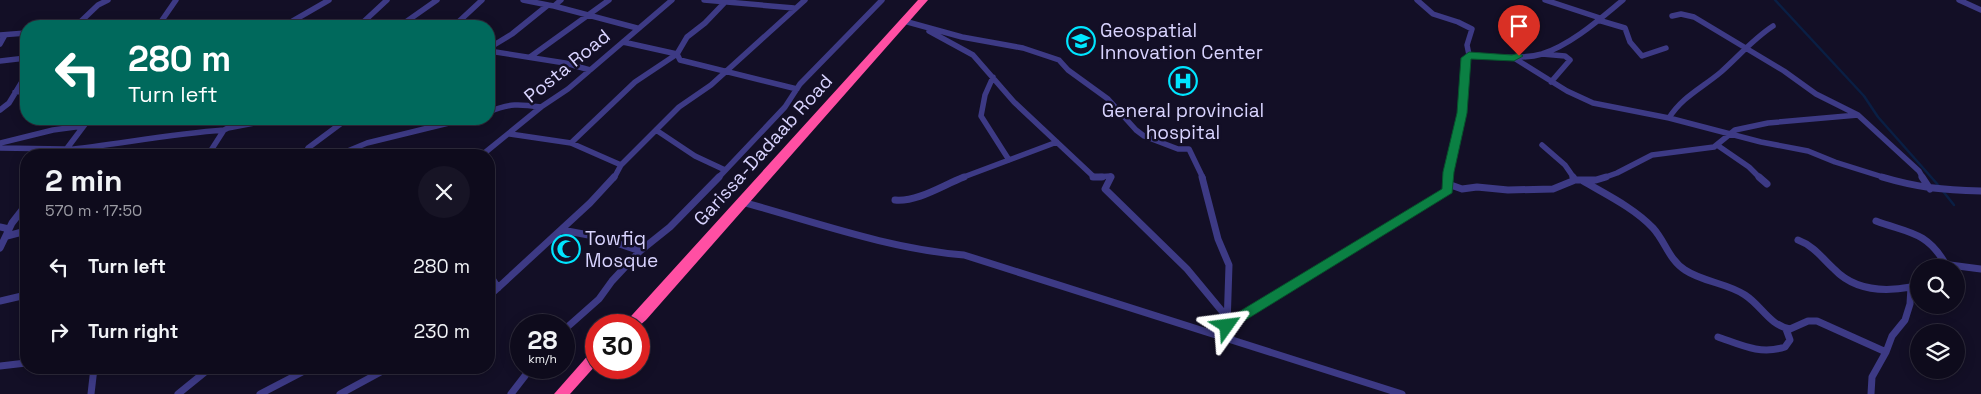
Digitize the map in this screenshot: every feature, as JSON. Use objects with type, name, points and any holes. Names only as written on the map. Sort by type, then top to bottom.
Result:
[{"type":"highway","name":"Garissa-Dadaab Road","points":[[644,314],[741,202],[841,94],[923,0]]},
{"type":"highway","points":[[561,394],[585,368]]},
{"type":"street","points":[[83,20],[108,0]]},
{"type":"street","points":[[162,20],[176,0]]},
{"type":"street","points":[[294,20],[329,0]]},
{"type":"street","points":[[366,20],[387,0]]},
{"type":"street","points":[[409,20],[437,0]]},
{"type":"street","points":[[460,20],[482,0]]},
{"type":"street","points":[[523,0],[637,28]]},
{"type":"street","points":[[495,45],[561,0]]},
{"type":"street","points":[[530,57],[609,0]]},
{"type":"street","name":"Posta Road","points":[[490,149],[541,107],[568,89],[672,0]]},
{"type":"street","points":[[704,0],[777,4],[794,8]]},
{"type":"street","points":[[571,144],[615,99],[635,82],[677,54],[687,37],[705,23],[726,0]]},
{"type":"street","points":[[495,291],[562,230],[613,179],[622,165],[689,99],[700,94],[772,32],[794,8],[806,0]]},
{"type":"street","points":[[575,320],[599,299],[612,281],[640,251],[670,227],[726,170],[768,122],[785,107],[797,89],[882,0]]},
{"type":"street","points":[[1216,334],[1448,190],[1453,152],[1462,113],[1466,58],[1469,55],[1467,45],[1472,29],[1458,22],[1433,14],[1417,0]]},
{"type":"street","points":[[1545,0],[1625,28],[1630,42],[1642,56],[1666,48]]},
{"type":"street","points":[[1542,54],[1576,36],[1623,0]]},
{"type":"street","points":[[1959,0],[1981,10]]},
{"type":"street","points":[[1672,16],[1681,14],[1694,17],[1747,48],[1816,94],[1858,115],[1919,171],[1930,189]]},
{"type":"street","points":[[904,21],[1023,48],[1059,60],[1068,70],[1108,99],[1136,130],[1144,136],[1178,149],[1189,150],[1203,178],[1218,239],[1229,265],[1227,326]]},
{"type":"street","points":[[921,26],[973,55],[1014,102],[1094,177],[1111,176],[1105,189],[1187,269],[1226,316]]},
{"type":"street","points":[[1670,118],[1673,111],[1688,97],[1726,67],[1738,53],[1747,48],[1760,34],[1773,26]]},
{"type":"street","points":[[0,44],[3,35],[20,34]]},
{"type":"street","points":[[623,42],[677,54]]},
{"type":"street","points":[[495,50],[590,70]]},
{"type":"street","points":[[677,54],[680,60],[797,89]]},
{"type":"street","points":[[1469,55],[1514,58],[1542,54],[1564,56],[1570,60],[1551,82]]},
{"type":"street","points":[[1514,58],[1551,82],[1593,103],[1670,118],[1730,134],[1808,151],[1835,162],[1892,180],[1930,189],[1981,191]]},
{"type":"street","points":[[0,61],[20,59]]},
{"type":"street","points":[[993,77],[985,95],[980,116],[1010,160]]},
{"type":"street","points":[[0,110],[9,103],[20,84]]},
{"type":"street","points":[[15,92],[20,92]]},
{"type":"street","points":[[495,109],[505,105],[521,104],[541,107]]},
{"type":"street","points":[[1448,184],[1462,189],[1478,187],[1508,190],[1554,189],[1578,180],[1596,180],[1617,173],[1652,155],[1716,145],[1735,130],[1768,124],[1858,115]]},
{"type":"street","points":[[212,149],[229,125]]},
{"type":"street","points":[[80,149],[246,125]]},
{"type":"street","points":[[307,149],[339,125]]},
{"type":"street","points":[[352,149],[367,143],[443,125]]},
{"type":"street","points":[[0,143],[53,130],[83,126]]},
{"type":"street","points":[[66,149],[83,126]]},
{"type":"street","points":[[656,130],[695,156],[726,170]]},
{"type":"street","points":[[510,134],[571,144],[622,165]]},
{"type":"street","points":[[895,200],[904,201],[914,198],[940,186],[1057,142]]},
{"type":"street","points":[[1716,145],[1749,167],[1767,184]]},
{"type":"street","points":[[1542,146],[1565,165],[1578,180],[1628,208],[1652,228],[1676,262],[1685,270],[1746,295],[1774,321],[1786,329],[1790,340],[1786,347],[1768,352],[1759,352],[1718,337]]},
{"type":"street","points":[[0,148],[22,149]]},
{"type":"street","points":[[741,202],[898,246],[928,252],[964,255],[1402,394]]},
{"type":"street","points":[[0,248],[20,214]]},
{"type":"street","points":[[1876,221],[1895,229],[1919,234],[1936,246],[1943,259]]},
{"type":"street","points":[[0,227],[8,233],[20,232]]},
{"type":"street","points":[[562,230],[598,237],[640,251]]},
{"type":"street","points":[[1798,240],[1811,244],[1840,275],[1856,285],[1874,289],[1910,287]]},
{"type":"street","points":[[1965,268],[1981,270]]},
{"type":"street","points":[[495,283],[498,288]]},
{"type":"street","points":[[0,301],[20,297]]},
{"type":"street","points":[[1871,394],[1872,377],[1886,352],[1892,336],[1906,320],[1910,304]]},
{"type":"street","points":[[1786,329],[1790,329],[1804,321],[1814,320],[1825,323],[1886,352]]},
{"type":"street","points":[[0,366],[20,364]]},
{"type":"street","points":[[91,394],[95,374]]},
{"type":"street","points":[[178,394],[203,374]]},
{"type":"street","points":[[260,394],[298,374]]},
{"type":"street","points":[[342,394],[377,374]]},
{"type":"street","points":[[511,394],[523,379]]},
{"type":"waterway","points":[[1775,0],[1864,96],[1878,117],[1939,186]]},
{"type":"waterway","points":[[1942,190],[1954,205]]},
{"type":"place","name":"Geospatial Innovation Center","points":[[1081,41]]},
{"type":"place","name":"General provincial hospital","points":[[1183,81]]},
{"type":"place","name":"Towfiq Mosque","points":[[566,249]]},
{"type":"route","points":[[1227,326],[1448,190],[1449,172],[1462,113],[1466,58],[1469,55],[1503,58],[1519,56]]}]
